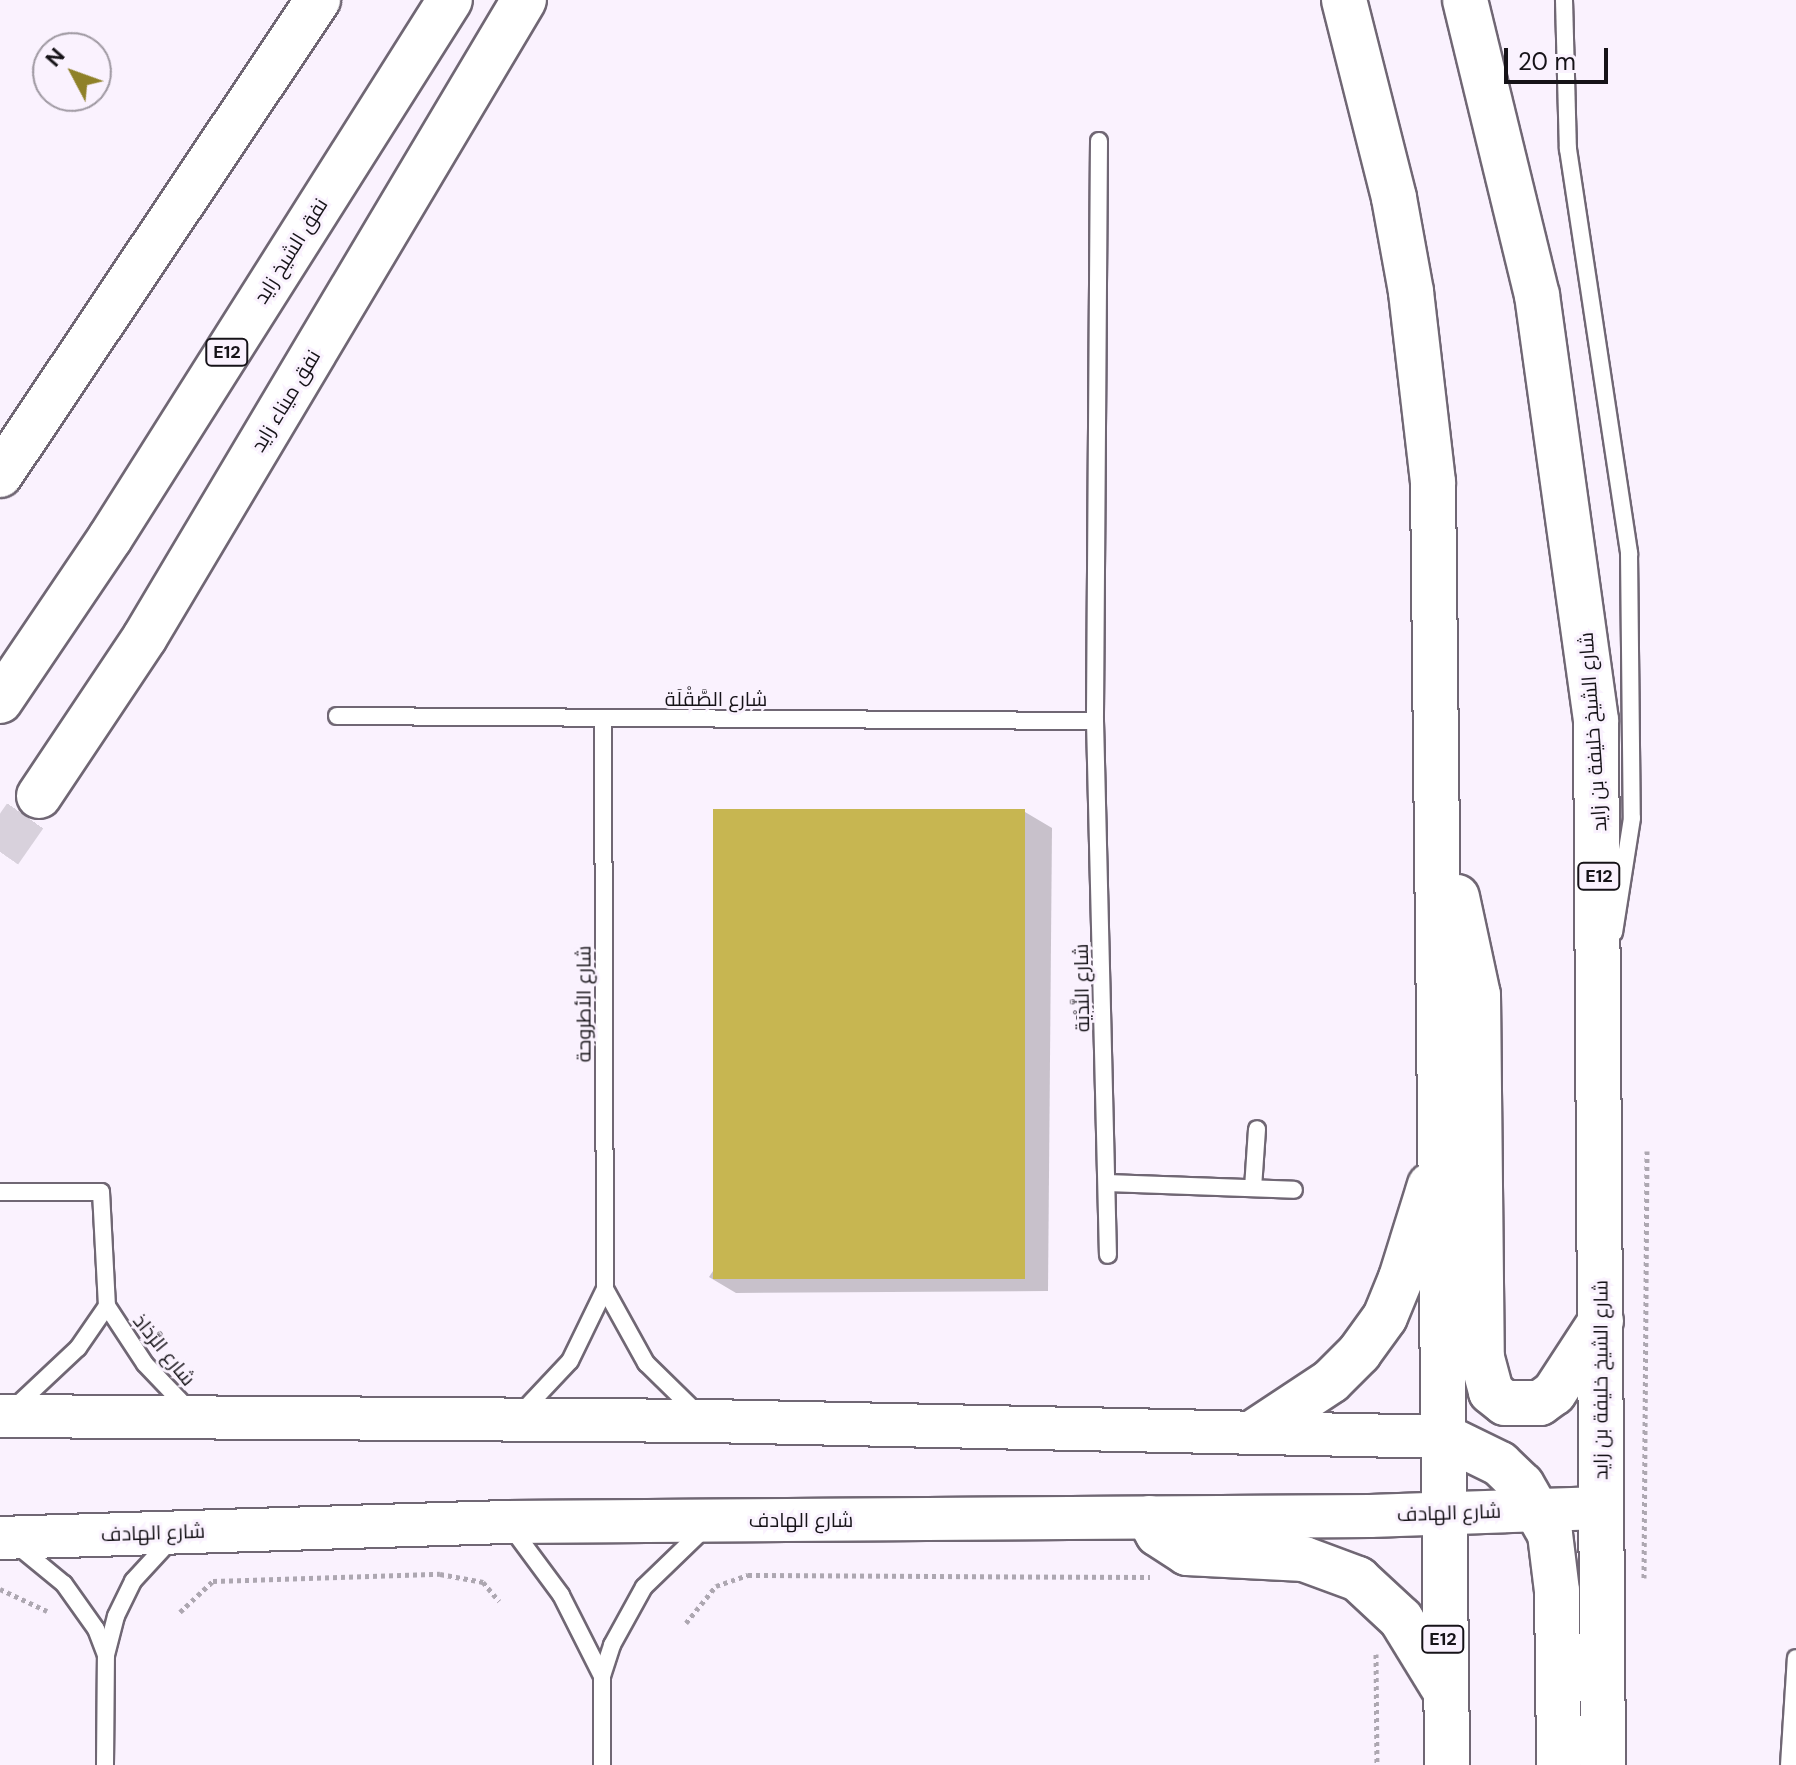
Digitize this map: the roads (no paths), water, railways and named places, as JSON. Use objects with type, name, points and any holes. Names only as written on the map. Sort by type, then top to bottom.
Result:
[{"type":"main road","points":[[0,475],[318,0]]},
{"type":"main road","name":"نفق الشيخ زايد","points":[[0,701],[110,538],[450,0]]},
{"type":"main road","name":"نفق ميناء زايد","points":[[39,796],[169,598],[524,0]]},
{"type":"main road","name":"E12","points":[[1344,0],[1394,198],[1424,387],[1438,578],[1445,1437],[1442,1686],[1447,1765]]},
{"type":"main road","name":"شارع الشيخ خليفة بن زايد","points":[[1465,0],[1537,295],[1574,532],[1598,767],[1603,1765]]},
{"type":"main road","points":[[1440,867],[1467,926],[1478,995],[1482,1358],[1491,1392],[1514,1405],[1540,1403],[1554,1393],[1601,1321]]},
{"type":"main road","points":[[1254,1432],[1331,1381],[1385,1317],[1443,1144]]},
{"type":"main road","points":[[1445,1437],[1500,1464],[1540,1511],[1550,1534],[1557,1591],[1559,1765]]},
{"type":"main road","points":[[1149,1518],[1158,1534],[1187,1553],[1304,1559],[1358,1579],[1401,1619],[1442,1686]]},
{"type":"street","points":[[2,1416],[708,1421],[1445,1437]]},
{"type":"street","name":"شارع الهادف","points":[[0,1539],[507,1522],[1149,1518],[1602,1508]]},
{"type":"lane","points":[[1564,0],[1568,149],[1629,568],[1631,832],[1623,900],[1598,980]]},
{"type":"lane","name":"شارع النَّدْيَة","points":[[1099,141],[1095,721],[1108,1255]]},
{"type":"lane","name":"شارع الصَّقْلَة","points":[[337,716],[1095,721]]},
{"type":"lane","name":"شارع الأطروحة","points":[[514,1419],[570,1361],[605,1289],[603,719]]},
{"type":"lane","points":[[1253,1188],[1257,1129]]},
{"type":"lane","points":[[1107,1183],[1294,1190]]},
{"type":"lane","name":"شارع الرَّذاذ","points":[[0,1192],[101,1192],[107,1306],[145,1364],[194,1415]]},
{"type":"lane","name":"شارع الأطروحة","points":[[605,1289],[646,1363],[708,1421]]},
{"type":"lane","name":"شارع الرَّذاذ","points":[[2,1416],[44,1384],[107,1306]]},
{"type":"lane","points":[[602,1765],[602,1676],[612,1645],[644,1587],[665,1562],[717,1521]]},
{"type":"lane","points":[[507,1522],[561,1595],[602,1676]]},
{"type":"lane","points":[[105,1765],[106,1655],[133,1581],[157,1549],[187,1532]]},
{"type":"lane","points":[[0,1539],[22,1548],[64,1584],[96,1629],[106,1655]]},
{"type":"lane","points":[[1789,1765],[1796,1658]]},
{"type":"tunnel","points":[[0,852],[39,796]]}]
